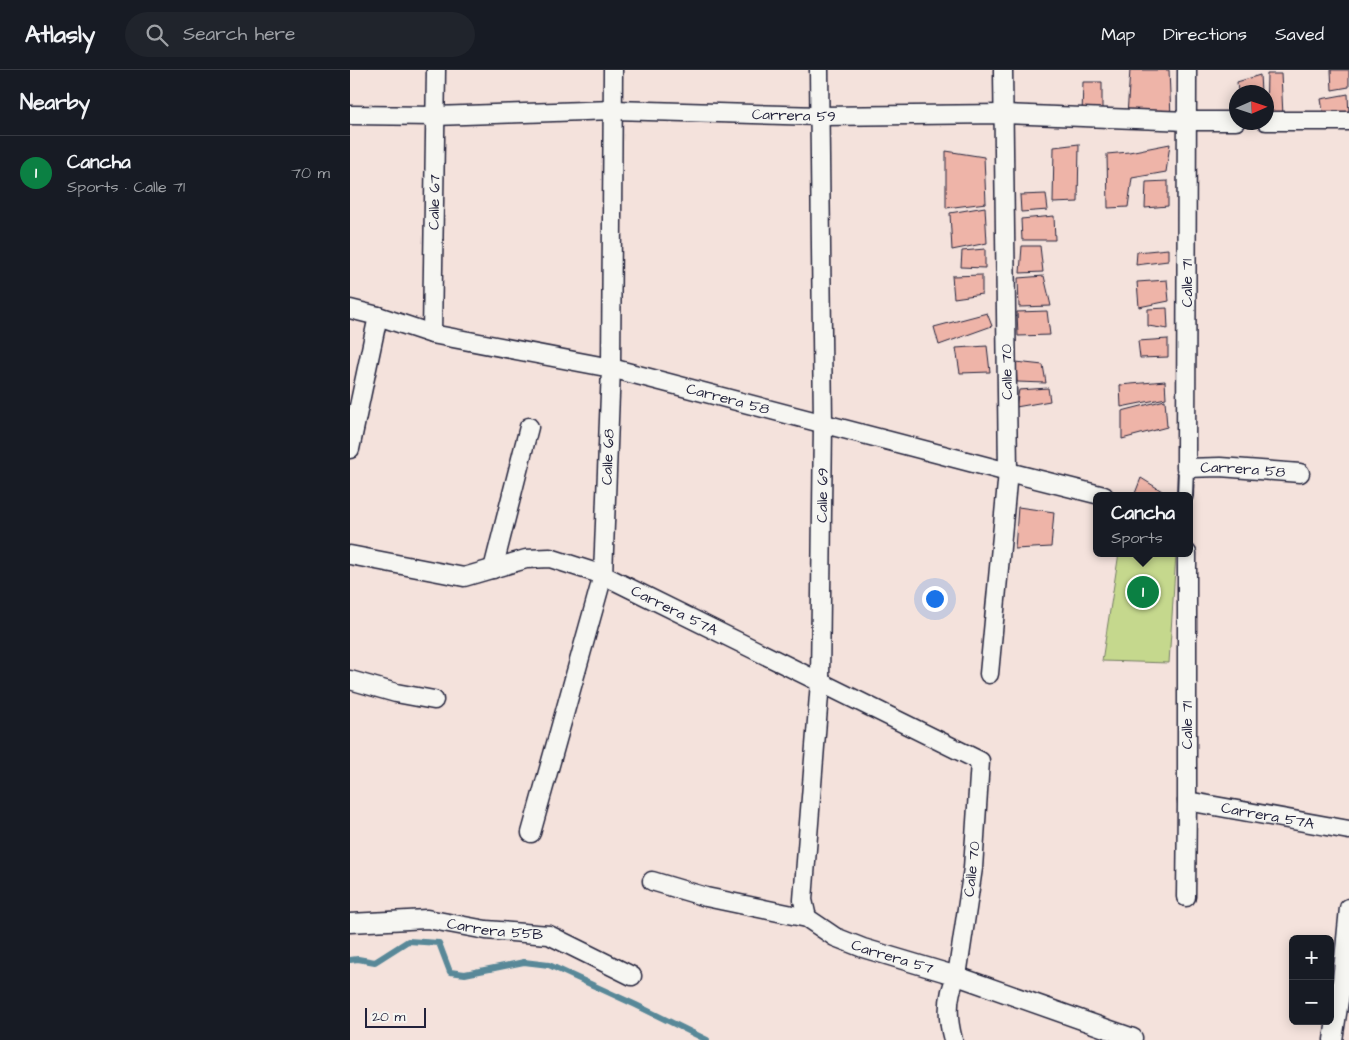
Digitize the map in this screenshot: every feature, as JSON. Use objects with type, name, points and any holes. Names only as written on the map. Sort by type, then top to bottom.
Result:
[{"type":"street","name":"Calle 67","points":[[432,334],[436,70]]},
{"type":"street","name":"Calle 68","points":[[531,833],[603,575],[611,368],[614,70]]},
{"type":"street","name":"Calle 69","points":[[807,918],[803,900],[820,682],[823,423],[819,70]]},
{"type":"street","name":"Calle 70","points":[[989,674],[1008,472],[1003,70]]},
{"type":"street","name":"Calle 71","points":[[1185,492],[1187,70]]},
{"type":"street","name":"Carrera 59","points":[[350,115],[436,116],[614,110],[820,116],[1004,114],[1229,121]]},
{"type":"street","points":[[1274,121],[1349,121]]},
{"type":"street","name":"Carrera 58","points":[[350,309],[432,334],[611,368],[1093,493]]},
{"type":"street","points":[[350,450],[378,316]]},
{"type":"street","points":[[492,569],[528,427]]},
{"type":"street","name":"Carrera 58","points":[[1186,468],[1220,467],[1300,473]]},
{"type":"street","name":"Carrera 57A","points":[[350,555],[464,577],[526,559],[550,558],[603,575],[980,761]]},
{"type":"street","name":"Calle 71","points":[[1186,896],[1188,801],[1187,557]]},
{"type":"street","points":[[350,680],[396,693],[434,700]]},
{"type":"street","name":"Calle 70","points":[[953,1040],[949,1026],[949,1003],[951,987],[957,976],[973,868],[980,761]]},
{"type":"street","name":"Carrera 57A","points":[[1188,801],[1349,830]]},
{"type":"street","name":"Carrera 57","points":[[652,881],[706,897],[807,918],[835,937],[863,948],[957,976],[1133,1038]]},
{"type":"street","points":[[1333,1040],[1342,981],[1349,908]]},
{"type":"street","name":"Carrera 55B","points":[[350,923],[427,919],[486,930],[549,935],[632,976]]},
{"type":"green space","points":[[1118,557],[1176,557],[1169,663],[1102,661]]},
{"type":"building","points":[[1130,70],[1169,70],[1171,118],[1127,116]]},
{"type":"building","points":[[1331,70],[1349,70],[1349,87],[1332,90]]},
{"type":"building","points":[[1267,74],[1281,74],[1283,116],[1274,117],[1274,85],[1267,85]]},
{"type":"building","points":[[1260,75],[1261,85],[1237,85],[1237,82]]},
{"type":"building","points":[[1083,82],[1102,82],[1102,113],[1082,114]]},
{"type":"building","points":[[1348,94],[1349,117],[1324,118],[1321,99]]},
{"type":"building","points":[[1079,144],[1078,202],[1053,203],[1054,147]]},
{"type":"building","points":[[1170,144],[1166,172],[1132,178],[1128,207],[1108,208],[1107,154]]},
{"type":"building","points":[[946,151],[984,157],[986,203],[946,208]]},
{"type":"building","points":[[1168,181],[1168,206],[1145,208],[1146,182]]},
{"type":"building","points":[[1046,194],[1048,210],[1021,212],[1020,195]]},
{"type":"building","points":[[985,207],[987,243],[952,250],[950,213]]},
{"type":"building","points":[[1054,216],[1055,240],[1022,240],[1021,219]]},
{"type":"building","points":[[1022,246],[1040,246],[1043,272],[1020,273]]},
{"type":"building","points":[[985,249],[985,268],[961,267],[962,251]]},
{"type":"building","points":[[1168,249],[1168,261],[1136,265],[1137,252]]},
{"type":"building","points":[[982,275],[982,294],[954,298],[952,276]]},
{"type":"building","points":[[1044,276],[1051,306],[1019,307],[1018,278]]},
{"type":"building","points":[[1167,280],[1169,301],[1139,307],[1137,282]]},
{"type":"building","points":[[1167,308],[1168,329],[1148,326],[1148,309]]},
{"type":"building","points":[[1047,311],[1050,335],[1018,336],[1017,312]]},
{"type":"building","points":[[987,313],[992,326],[939,345],[934,327]]},
{"type":"building","points":[[1168,339],[1168,357],[1140,358],[1138,341]]},
{"type":"building","points":[[987,346],[990,372],[960,373],[956,348]]},
{"type":"building","points":[[1016,362],[1043,365],[1046,383],[1017,382]]},
{"type":"building","points":[[1165,381],[1166,398],[1121,407],[1120,385]]},
{"type":"building","points":[[1048,388],[1050,401],[1016,407],[1019,390]]},
{"type":"building","points":[[1165,400],[1167,427],[1122,439],[1122,411]]},
{"type":"building","points":[[1141,478],[1162,491],[1162,492],[1136,492]]},
{"type":"building","points":[[1018,507],[1054,512],[1051,547],[1015,549]]},
{"type":"waterway","points":[[350,960],[358,959],[375,962],[408,941],[439,943],[450,972],[465,974],[524,962],[549,965],[707,1040]]},
{"type":"place","name":"Cancha","points":[[1143,592]]}]
